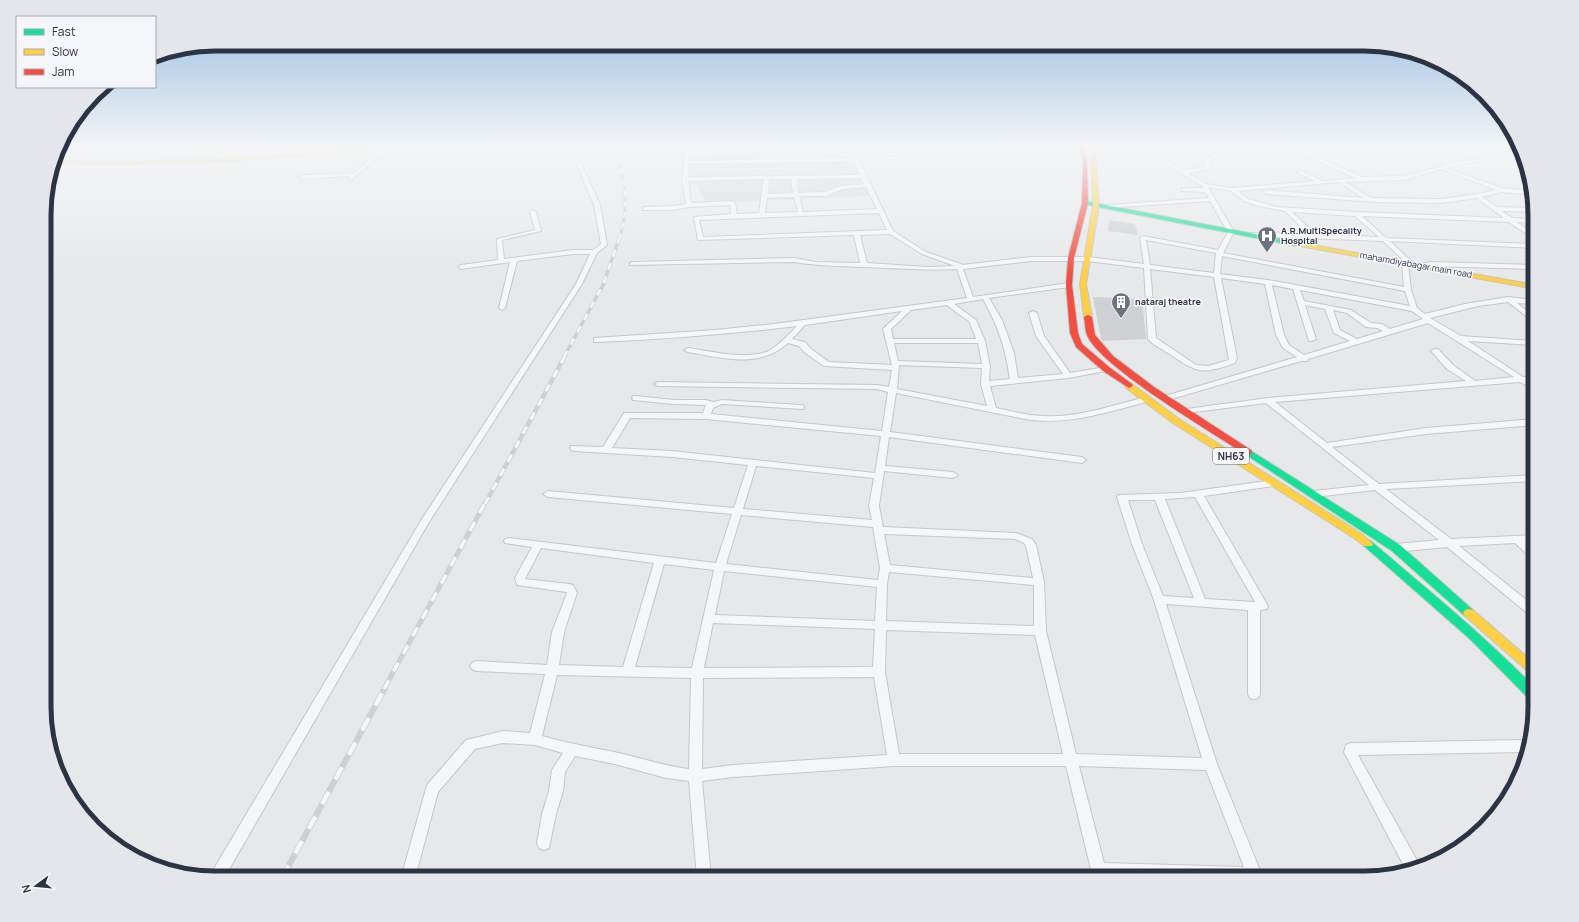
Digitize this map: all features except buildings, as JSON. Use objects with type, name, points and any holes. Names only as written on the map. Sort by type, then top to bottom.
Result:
[{"type":"main road","name":"NH63","points":[[1085,191],[1085,203],[1071,258],[1068,285],[1074,333],[1083,349],[1106,369],[1176,421],[1341,524],[1371,547],[1492,652],[1528,689]]},
{"type":"main road","name":"NH63","points":[[1095,191],[1096,205],[1083,284],[1091,335],[1094,342],[1117,364],[1151,388],[1396,548],[1528,665]]},
{"type":"main road","name":"mahamdiyabagar main road","points":[[1085,203],[1231,232],[1528,286]]},
{"type":"street","points":[[461,267],[573,252],[594,252],[602,247],[604,243],[597,206],[591,191]]},
{"type":"street","points":[[687,191],[690,205]]},
{"type":"street","points":[[762,215],[765,191]]},
{"type":"street","points":[[795,191],[801,214]]},
{"type":"street","points":[[764,196],[826,194],[833,191]]},
{"type":"street","points":[[871,191],[891,232],[924,253],[951,263],[968,267]]},
{"type":"street","points":[[1209,191],[1231,232],[1219,253],[1217,276],[1233,358],[1232,361],[1211,368],[1203,369],[1193,367],[1152,338],[1144,238],[1219,253],[1408,290]]},
{"type":"street","points":[[1233,191],[1246,200],[1254,203],[1287,210],[1528,221]]},
{"type":"street","points":[[1269,191],[1370,199],[1441,201],[1478,196],[1497,191]]},
{"type":"street","points":[[1357,191],[1370,199]]},
{"type":"street","points":[[1512,191],[1527,192]]},
{"type":"street","points":[[1478,196],[1528,233]]},
{"type":"street","points":[[1108,208],[1213,199]]},
{"type":"street","points":[[1403,200],[1427,216]]},
{"type":"street","points":[[645,209],[732,203],[734,216]]},
{"type":"street","points":[[1496,209],[1528,210]]},
{"type":"street","points":[[1287,210],[1314,237]]},
{"type":"street","points":[[881,211],[696,217],[700,239],[891,232]]},
{"type":"street","points":[[501,262],[500,239],[538,232],[532,212]]},
{"type":"street","points":[[1358,214],[1412,265],[1432,264],[1528,267]]},
{"type":"street","points":[[857,234],[864,265]]},
{"type":"street","points":[[1248,235],[1263,234],[1528,246]]},
{"type":"street","points":[[220,871],[425,521],[580,284],[594,252]]},
{"type":"street","points":[[632,264],[794,260],[815,264],[864,265],[927,270],[968,267],[1031,259],[1071,258],[1147,266],[1268,282],[1414,309],[1426,319],[1459,338],[1528,384]]},
{"type":"street","points":[[502,308],[514,260]]},
{"type":"street","points":[[1412,265],[1408,290],[1414,309]]},
{"type":"street","points":[[960,267],[971,299]]},
{"type":"street","points":[[1268,282],[1280,335],[1286,346],[1304,359]]},
{"type":"street","points":[[597,340],[637,339],[803,323],[1068,285]]},
{"type":"street","points":[[1296,287],[1312,339]]},
{"type":"street","points":[[985,297],[998,320],[1010,353],[1014,381]]},
{"type":"street","points":[[1168,398],[1304,359],[1390,332],[1462,306],[1508,299],[1528,301]]},
{"type":"street","points":[[1508,299],[1528,315]]},
{"type":"street","points":[[948,302],[959,312],[972,320],[980,341],[986,366],[985,384],[992,410]]},
{"type":"street","points":[[1300,302],[1352,312],[1369,325],[1379,326],[1390,332]]},
{"type":"street","points":[[1328,307],[1337,331],[1356,342]]},
{"type":"street","points":[[894,760],[879,672],[882,625],[882,584],[885,568],[874,506],[893,389],[895,366],[887,329],[909,308]]},
{"type":"street","points":[[1033,313],[1040,336],[1068,376]]},
{"type":"street","points":[[688,350],[743,357],[759,356],[773,352],[803,323]]},
{"type":"street","points":[[1459,338],[1528,343]]},
{"type":"street","points":[[786,340],[802,344],[821,361],[827,364],[986,366]]},
{"type":"street","points":[[890,340],[980,341]]},
{"type":"street","points":[[1435,351],[1450,367],[1472,382]]},
{"type":"street","points":[[985,384],[1068,376],[1106,369]]},
{"type":"street","points":[[1186,410],[1268,400],[1528,378]]},
{"type":"street","points":[[658,384],[856,386],[893,389],[1043,419],[1056,419],[1120,407],[1146,399]]},
{"type":"street","points":[[636,398],[674,402],[705,402],[712,404],[722,402],[800,407]]},
{"type":"street","points":[[1268,400],[1528,607]]},
{"type":"street","points":[[706,416],[709,406],[712,404]]},
{"type":"street","points":[[606,450],[627,415],[706,416],[885,434],[1082,460]]},
{"type":"street","points":[[1324,446],[1426,431],[1528,423]]},
{"type":"street","points":[[574,448],[672,454],[879,472],[953,475]]},
{"type":"street","points":[[703,871],[695,776],[697,673],[720,567],[753,462]]},
{"type":"street","points":[[1314,494],[1377,487],[1528,478]]},
{"type":"street","points":[[1253,871],[1210,764],[1158,600],[1137,544],[1122,497],[1199,495],[1274,483]]},
{"type":"street","points":[[548,494],[877,527],[1021,537],[1031,545],[1039,582],[1040,631],[1098,871]]},
{"type":"street","points":[[1158,600],[1263,606],[1199,495]]},
{"type":"street","points":[[1158,497],[1201,602]]},
{"type":"street","points":[[1396,548],[1528,538]]},
{"type":"street","points":[[1517,539],[1528,549]]},
{"type":"street","points":[[509,541],[720,567],[882,584]]},
{"type":"street","points":[[535,739],[552,671],[558,632],[572,592],[569,588],[521,582],[520,578],[538,545]]},
{"type":"street","points":[[628,672],[660,560]]},
{"type":"street","points":[[885,568],[1039,582]]},
{"type":"street","points":[[1254,606],[1254,694]]},
{"type":"street","points":[[708,619],[1040,631]]},
{"type":"street","points":[[476,666],[552,671],[697,673],[879,672]]},
{"type":"street","points":[[1522,682],[1528,682]]},
{"type":"street","points":[[410,871],[432,789],[471,744],[503,737],[535,739],[572,750],[615,758],[666,772],[695,776],[733,771],[894,760],[1072,760],[1210,764]]},
{"type":"street","points":[[1411,864],[1350,752],[1351,749],[1523,746]]},
{"type":"street","points":[[544,843],[549,814],[556,791],[559,770],[572,750]]},
{"type":"shaded area","points":[[700,191],[869,191],[871,196],[707,203]]},
{"type":"railway","points":[[619,240],[624,216],[625,191]]},
{"type":"railway","points":[[564,357],[603,285],[619,239]]},
{"type":"railway","points":[[485,504],[565,356]]},
{"type":"railway","points":[[384,689],[485,503]]},
{"type":"railway","points":[[286,871],[385,688]]},
{"type":"traffic: fast","points":[[1085,203],[1296,244]]},
{"type":"traffic: fast","points":[[1248,452],[1396,548],[1469,613]]},
{"type":"traffic: fast","points":[[1368,544],[1496,656],[1528,689]]},
{"type":"traffic: slow","points":[[1088,317],[1083,284],[1096,205],[1095,191]]},
{"type":"traffic: slow","points":[[1296,244],[1528,286]]},
{"type":"traffic: slow","points":[[1129,386],[1176,421],[1358,536],[1368,544]]},
{"type":"traffic: slow","points":[[1469,613],[1528,665]]},
{"type":"traffic: jam","points":[[1085,191],[1085,203],[1071,258],[1069,285],[1074,333],[1079,345],[1106,369],[1129,386]]},
{"type":"traffic: jam","points":[[1088,317],[1091,335],[1096,343],[1110,358],[1151,389],[1248,452]]},
{"type":"place","name":"A.R.MultiSpecality Hospital","points":[[1267,253]]},
{"type":"place","name":"nataraj theatre","points":[[1121,319]]}]
